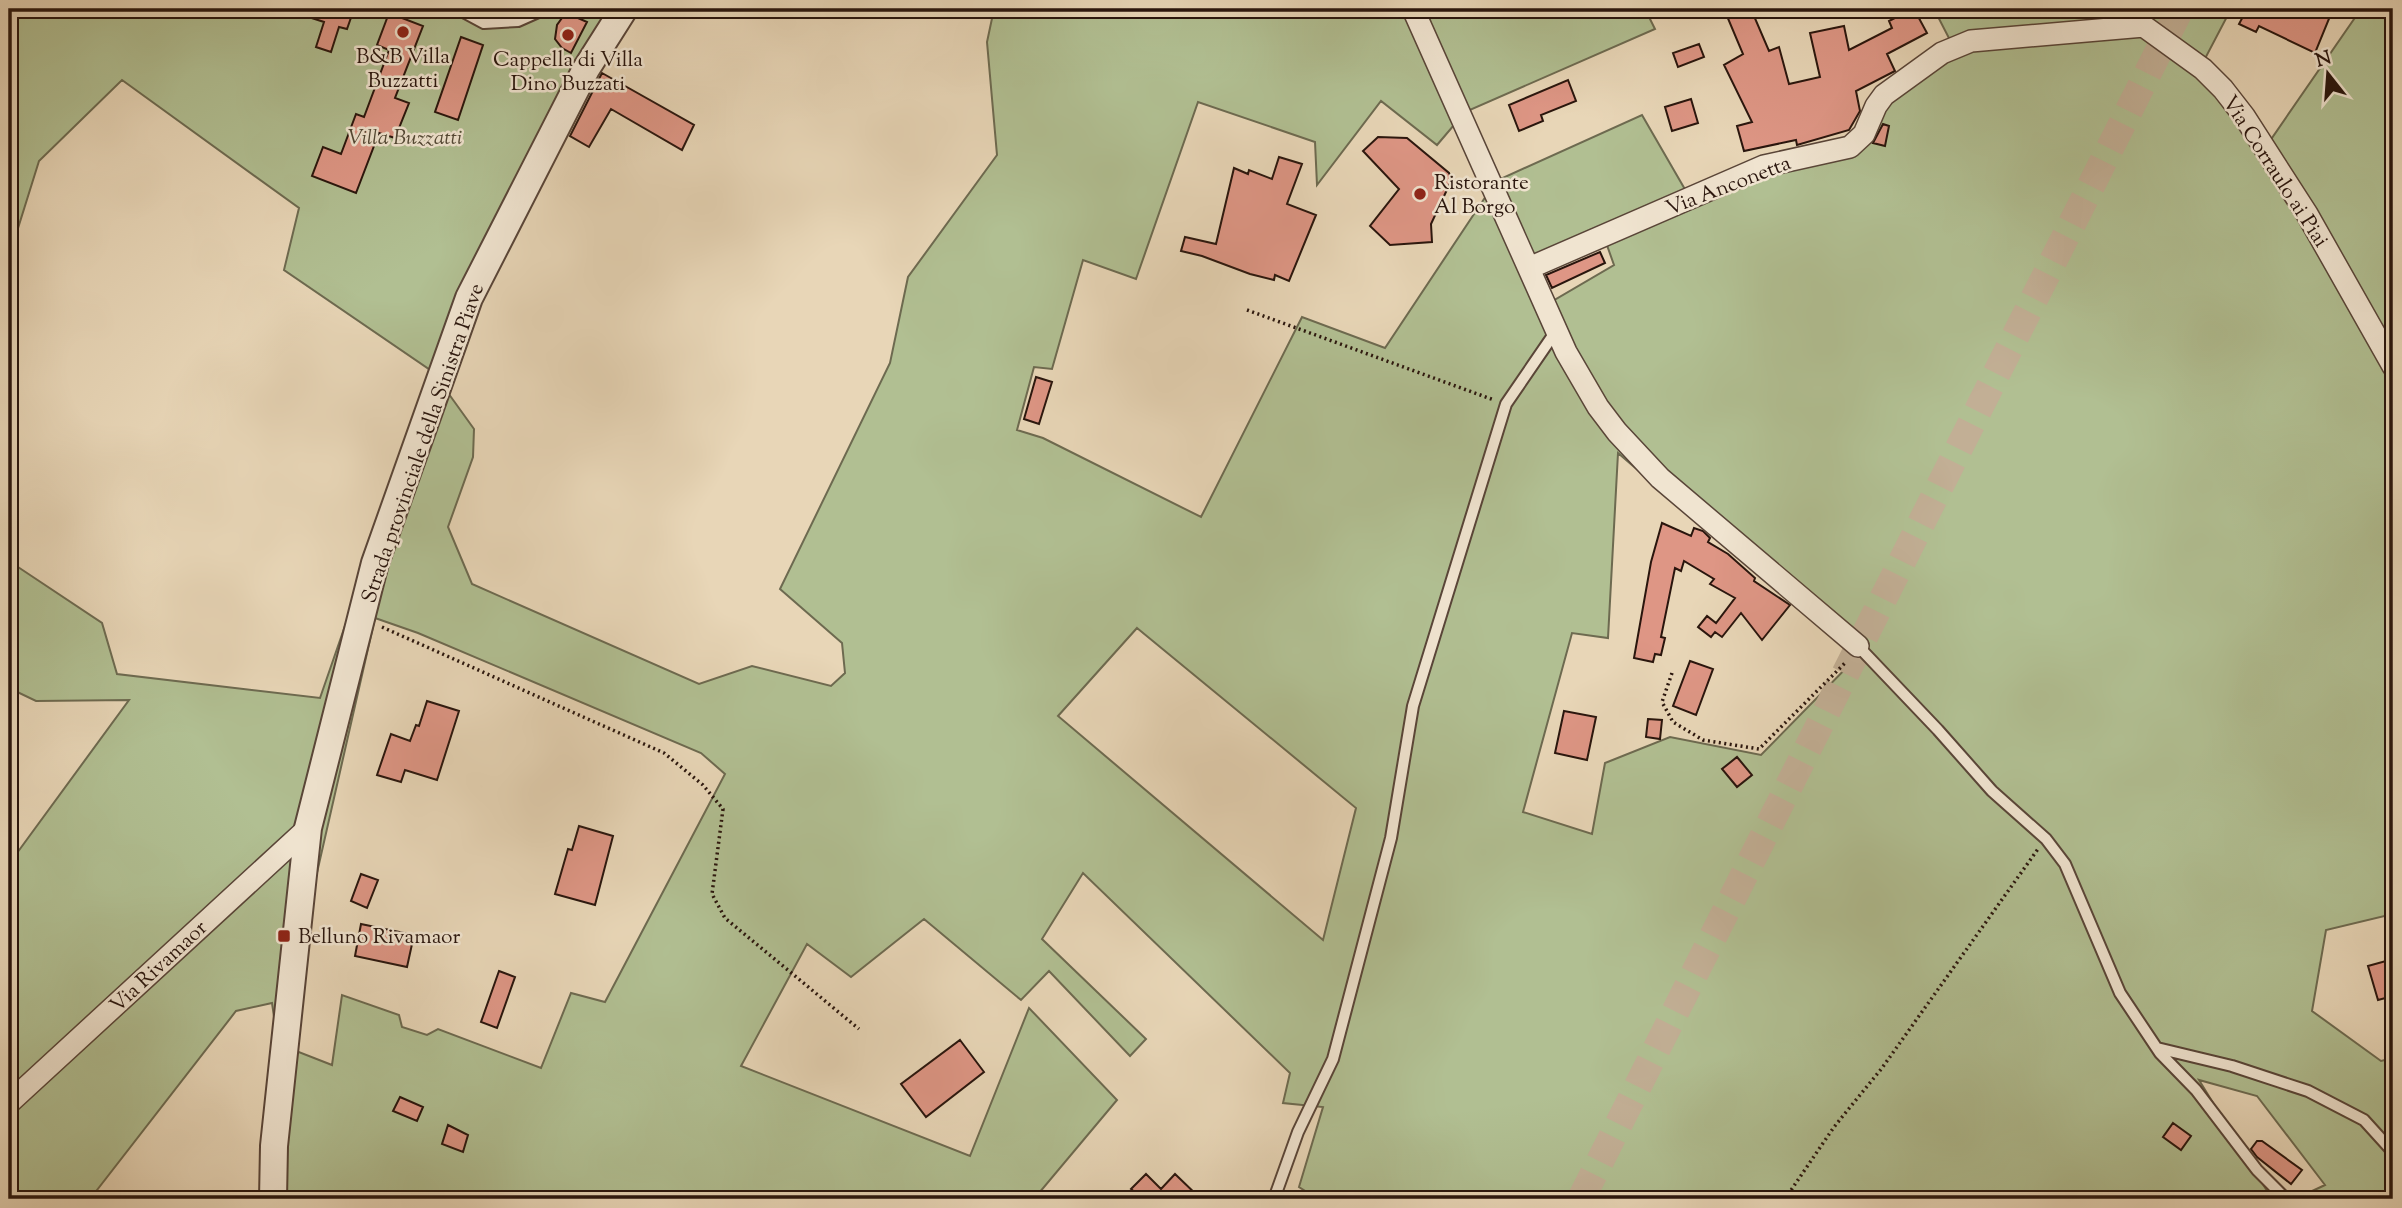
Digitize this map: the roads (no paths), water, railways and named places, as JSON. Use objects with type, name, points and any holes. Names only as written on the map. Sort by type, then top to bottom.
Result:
[{"type":"street","name":"Strada provinciale della Sinistra Piave","points":[[274,1199],[274,1146],[308,828],[374,563],[469,298],[586,69],[624,9]]},
{"type":"street","points":[[1413,9],[1556,331],[1598,407],[1636,455],[1754,560],[1858,646]]},
{"type":"street","name":"Via Corraulo ai Piai","points":[[2120,9],[2203,69],[2245,116],[2307,214],[2393,366]]},
{"type":"street","name":"Via Anconetta","points":[[1529,268],[1764,166],[1850,147],[1864,134],[1884,95],[1951,48],[1992,38],[2144,26]]},
{"type":"street","name":"Via Rivamaor","points":[[9,1103],[308,828]]},
{"type":"lane","points":[[458,9],[484,23],[519,21],[545,9]]},
{"type":"lane","points":[[1274,1199],[1298,1132],[1333,1059],[1391,838],[1413,706],[1506,404],[1556,331]]},
{"type":"lane","points":[[1858,646],[1992,791],[2046,839],[2065,863],[2120,993],[2157,1048],[2196,1090],[2256,1170],[2286,1199]]},
{"type":"lane","points":[[2157,1048],[2232,1066],[2308,1091],[2364,1120],[2393,1152]]},
{"type":"tunnel","points":[[1581,1199],[2180,9]]},
{"type":"place","name":"B&B Villa Buzzatti","points":[[403,32]]},
{"type":"place","name":"Cappella di Villa Dino Buzzati","points":[[568,35]]},
{"type":"place","name":"Ristorante Al Borgo","points":[[1420,194]]},
{"type":"place","name":"Belluno Rivamaor","points":[[284,936]]},
{"type":"park label","name":"Villa Buzzatti","points":[[405,137]]}]
